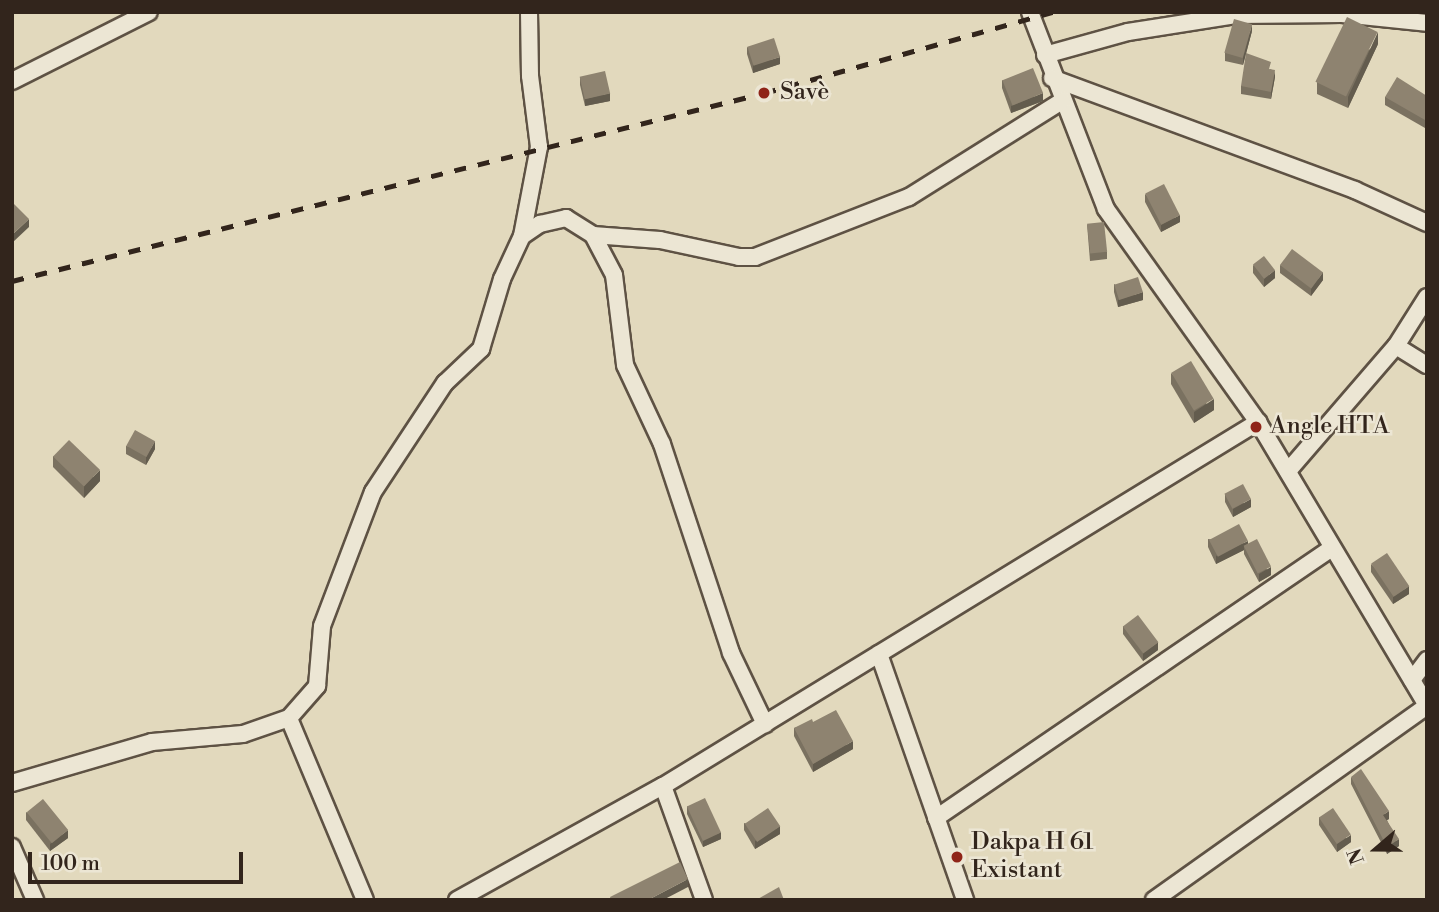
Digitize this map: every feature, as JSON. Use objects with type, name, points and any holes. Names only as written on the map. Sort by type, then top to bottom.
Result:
[{"type":"street","points":[[12,81],[149,12]]},
{"type":"street","points":[[12,783],[152,742],[243,734],[289,718],[317,686],[322,626],[373,492],[445,383],[481,349],[502,279],[522,236],[539,147],[530,76],[529,12]]},
{"type":"street","points":[[1030,12],[1052,78],[1106,209],[1258,422],[1427,706],[1154,900]]},
{"type":"street","points":[[1045,55],[1128,32],[1236,15],[1342,14],[1427,23]]},
{"type":"street","points":[[1052,78],[1355,190],[1427,223]]},
{"type":"street","points":[[522,236],[540,224],[566,218],[593,235],[660,240],[739,257],[755,257],[909,197],[1062,101]]},
{"type":"street","points":[[593,235],[614,275],[625,365],[662,444],[731,653],[765,724]]},
{"type":"street","points":[[1288,471],[1396,346],[1427,297]]},
{"type":"street","points":[[1396,346],[1427,365]]},
{"type":"street","points":[[457,900],[663,786],[1258,422]]},
{"type":"street","points":[[936,818],[1332,548]]},
{"type":"street","points":[[879,654],[965,900]]},
{"type":"street","points":[[1412,680],[1427,660]]},
{"type":"street","points":[[289,718],[365,900]]},
{"type":"street","points":[[663,786],[704,900]]},
{"type":"street","points":[[14,854],[35,900]]},
{"type":"building","points":[[1347,17],[1378,32],[1346,97],[1315,82]]},
{"type":"building","points":[[1234,19],[1252,24],[1243,58],[1224,53]]},
{"type":"building","points":[[774,38],[780,57],[754,66],[747,47]]},
{"type":"building","points":[[1246,53],[1271,62],[1269,69],[1275,70],[1271,92],[1241,86]]},
{"type":"building","points":[[1033,68],[1043,93],[1013,105],[1002,80]]},
{"type":"building","points":[[605,71],[610,93],[585,99],[580,77]]},
{"type":"building","points":[[1397,77],[1427,96],[1425,120],[1385,97]]},
{"type":"building","points":[[1164,184],[1180,215],[1161,225],[1145,194]]},
{"type":"building","points":[[12,202],[29,219],[12,235]]},
{"type":"building","points":[[1104,222],[1107,252],[1090,254],[1087,224]]},
{"type":"building","points":[[1292,249],[1323,272],[1311,288],[1280,265]]},
{"type":"building","points":[[1264,256],[1275,270],[1264,279],[1253,265]]},
{"type":"building","points":[[1138,277],[1143,292],[1119,300],[1114,285]]},
{"type":"building","points":[[1191,361],[1214,399],[1194,411],[1171,373]]},
{"type":"building","points":[[135,430],[155,441],[146,457],[126,446]]},
{"type":"building","points":[[69,440],[100,470],[84,486],[53,457]]},
{"type":"building","points":[[1243,484],[1251,499],[1232,509],[1224,494]]},
{"type":"building","points":[[1239,524],[1248,541],[1218,557],[1209,540]]},
{"type":"building","points":[[1257,539],[1271,567],[1258,573],[1244,546]]},
{"type":"building","points":[[1387,553],[1409,586],[1394,597],[1371,564]]},
{"type":"building","points":[[1138,615],[1158,642],[1143,654],[1123,626]]},
{"type":"building","points":[[836,710],[853,741],[813,764],[794,728]]},
{"type":"building","points":[[1361,769],[1389,811],[1383,815],[1399,839],[1387,847],[1351,777]]},
{"type":"building","points":[[705,798],[721,832],[703,841],[687,806]]},
{"type":"building","points":[[43,799],[68,830],[52,843],[27,812]]},
{"type":"building","points":[[768,808],[780,826],[757,842],[745,824]]},
{"type":"building","points":[[1333,808],[1351,835],[1337,844],[1319,818]]},
{"type":"building","points":[[680,862],[688,879],[648,900],[611,900],[610,897]]},
{"type":"building","points":[[779,887],[784,900],[756,900]]},
{"type":"railway","points":[[12,281],[764,93],[1053,12]]},
{"type":"place","name":"Savè","points":[[764,93]]},
{"type":"place","name":"Angle HTA","points":[[1256,427]]},
{"type":"place","name":"Dakpa H 61 Existant","points":[[957,857]]}]
